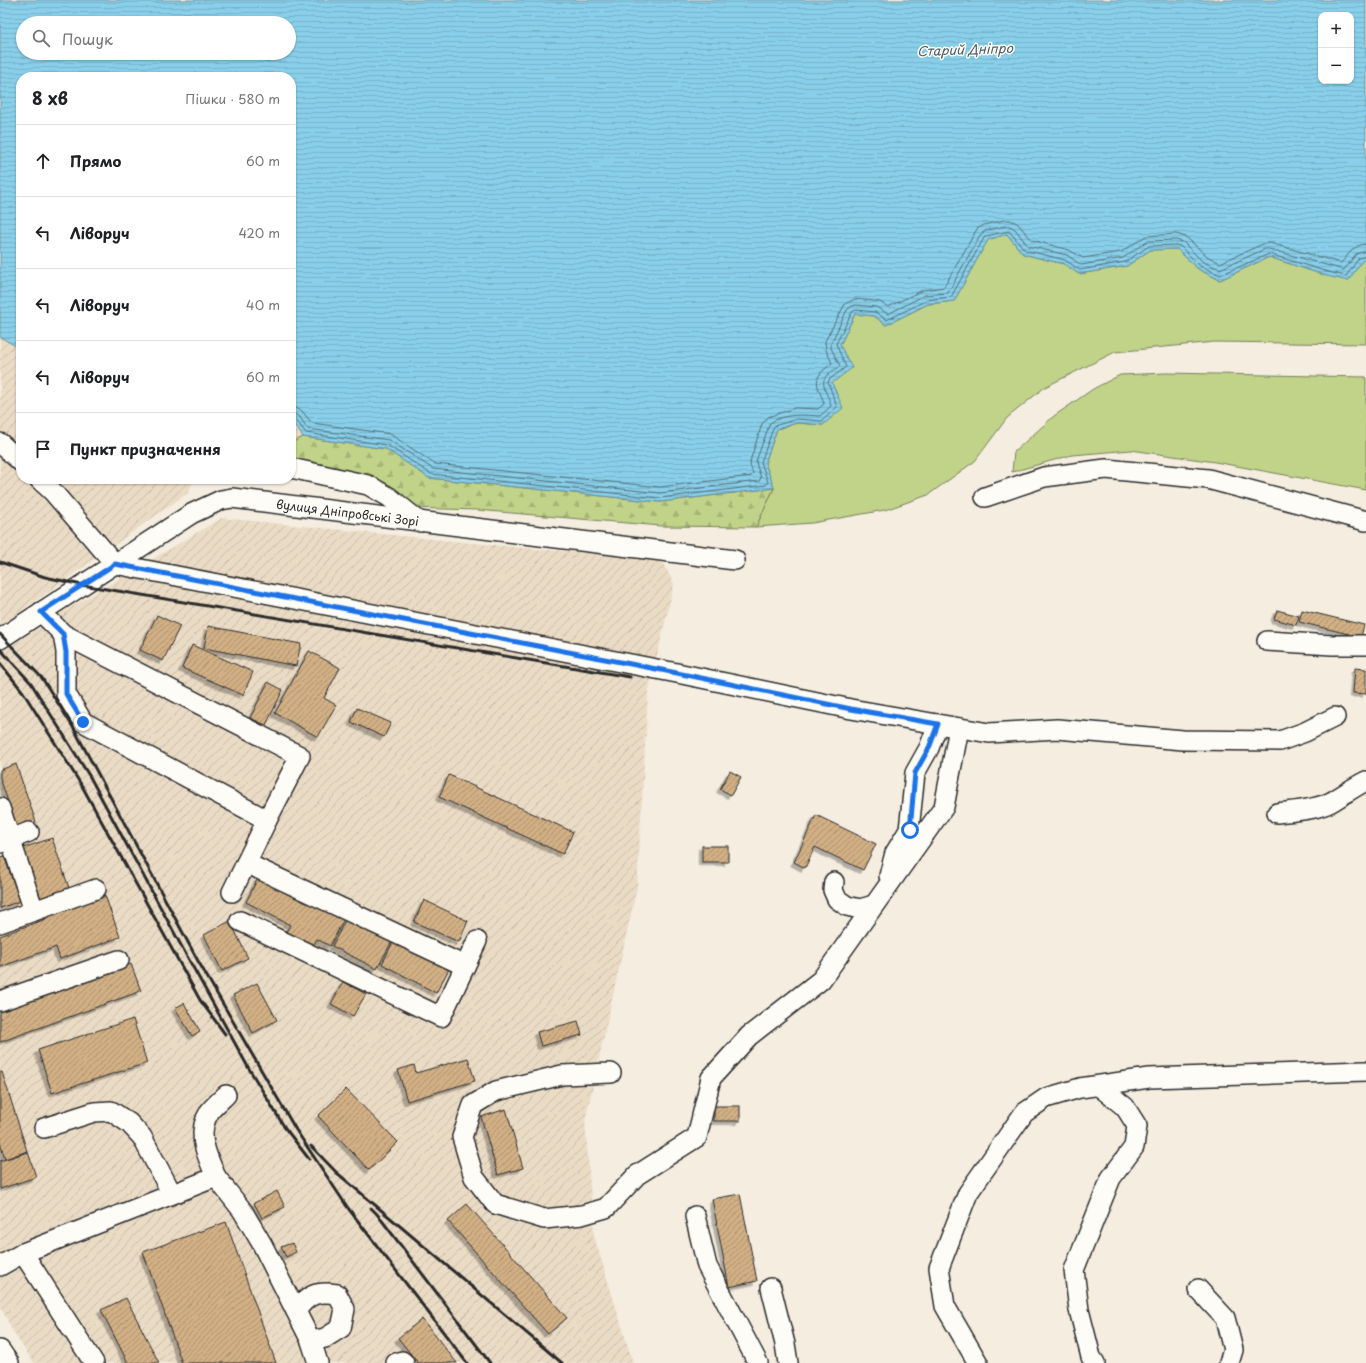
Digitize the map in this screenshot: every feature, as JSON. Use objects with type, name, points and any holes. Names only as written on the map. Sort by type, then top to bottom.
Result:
[{"type":"street","points":[[0,443],[16,457]]},
{"type":"street","points":[[296,469],[368,485],[389,497],[420,522]]},
{"type":"street","points":[[985,496],[1044,477],[1106,469],[1208,479],[1366,521]]},
{"type":"street","points":[[44,484],[115,564],[677,673],[851,709],[989,733],[1057,729],[1182,740],[1280,741],[1305,732],[1335,717]]},
{"type":"street","name":"вулиця Дніпровські Зорі","points":[[0,639],[191,514],[221,500],[239,499],[734,560]]},
{"type":"street","points":[[41,612],[63,634],[300,756],[266,820],[232,892]]},
{"type":"street","points":[[63,634],[66,652],[66,694],[83,722],[266,820]]},
{"type":"street","points":[[1267,641],[1332,645],[1366,645]]},
{"type":"street","points":[[834,882],[833,890],[837,899],[847,906],[860,910],[879,898],[895,853],[910,830],[915,773],[929,748],[938,724]]},
{"type":"street","points":[[611,1072],[562,1075],[496,1091],[473,1105],[462,1137],[474,1177],[495,1204],[544,1219],[582,1216],[606,1208],[637,1175],[697,1137],[711,1078],[749,1036],[821,980],[944,807],[959,728]]},
{"type":"street","points":[[1277,813],[1308,809],[1330,802],[1354,786],[1366,781]]},
{"type":"street","points":[[0,808],[5,841],[34,911]]},
{"type":"street","points":[[5,841],[29,832]]},
{"type":"street","points":[[246,863],[465,966]]},
{"type":"street","points":[[0,923],[96,889]]},
{"type":"street","points":[[240,921],[441,1017],[477,941]]},
{"type":"street","points":[[0,1001],[119,960]]},
{"type":"street","points":[[978,1363],[945,1306],[939,1268],[968,1193],[1024,1113],[1046,1098],[1080,1088],[1149,1078],[1366,1071]]},
{"type":"street","points":[[1095,1363],[1091,1357],[1079,1310],[1074,1270],[1111,1178],[1134,1147],[1137,1126],[1125,1107],[1099,1086]]},
{"type":"street","points":[[226,1095],[211,1110],[203,1124],[204,1148],[216,1177],[242,1210],[262,1244],[311,1341],[318,1363]]},
{"type":"street","points":[[44,1128],[94,1112],[111,1112],[129,1123],[142,1138],[172,1194]]},
{"type":"street","points":[[0,1266],[23,1253],[216,1177]]},
{"type":"street","points":[[695,1216],[707,1266],[758,1363]]},
{"type":"street","points":[[23,1253],[94,1363]]},
{"type":"street","points":[[771,1288],[786,1344],[788,1363]]},
{"type":"street","points":[[1198,1289],[1224,1318],[1233,1350],[1229,1363]]},
{"type":"street","points":[[296,1311],[302,1302],[312,1295],[323,1292],[337,1294],[345,1309],[341,1328],[325,1338],[311,1341]]},
{"type":"street","points":[[0,1350],[9,1363]]},
{"type":"street","points":[[396,1363],[402,1361],[404,1363]]},
{"type":"shaded area","points":[[0,337],[16,346],[16,484],[192,484],[189,492],[0,626]]},
{"type":"shaded area","points":[[296,427],[303,437],[296,440]]},
{"type":"shaded area","points":[[222,518],[543,550],[642,554],[663,563],[674,584],[648,693],[637,887],[585,1121],[594,1236],[633,1363],[34,1363],[15,1335],[0,1306],[0,653],[56,616]]},
{"type":"green space","points":[[1007,234],[1023,254],[1064,264],[1079,274],[1127,266],[1150,250],[1177,249],[1198,269],[1220,280],[1269,257],[1327,276],[1366,259],[1366,344],[1214,342],[1115,352],[1045,387],[1007,418],[975,461],[928,495],[885,510],[812,523],[756,527],[774,488],[765,463],[777,429],[797,423],[823,425],[840,345],[855,314],[874,316],[886,325],[928,304],[954,301],[988,239]]},
{"type":"green space","points":[[1166,373],[1366,377],[1366,490],[1215,462],[1131,450],[1072,455],[1012,472],[1014,452],[1054,416],[1093,389],[1120,375]]},
{"type":"green space","points":[[303,437],[386,449],[429,478],[660,502],[774,488],[756,527],[661,526],[477,510],[410,508],[296,463],[296,440]]},
{"type":"water","name":"Старий Дніпро","points":[[0,0],[1366,0],[1366,259],[1362,261],[1348,281],[1327,276],[1269,257],[1220,280],[1198,269],[1177,249],[1150,250],[1127,266],[1079,274],[1064,264],[1023,254],[1007,234],[988,240],[954,301],[928,304],[886,325],[874,316],[855,314],[840,345],[852,368],[832,383],[843,408],[823,425],[797,423],[777,429],[765,463],[774,488],[660,502],[429,478],[386,449],[303,437],[296,427],[296,72],[16,72],[16,346],[0,337]]},
{"type":"building","points":[[1277,610],[1299,616],[1296,625],[1274,619]]},
{"type":"building","points":[[1302,610],[1364,625],[1361,637],[1299,622]]},
{"type":"building","points":[[157,615],[180,626],[163,661],[140,650]]},
{"type":"building","points":[[208,626],[301,644],[296,666],[204,648]]},
{"type":"building","points":[[192,645],[253,672],[243,695],[182,668]]},
{"type":"building","points":[[309,651],[340,668],[324,698],[336,705],[318,737],[275,713]]},
{"type":"building","points":[[1355,668],[1366,669],[1366,694],[1353,693]]},
{"type":"building","points":[[268,682],[283,690],[266,725],[250,718]]},
{"type":"building","points":[[357,708],[391,723],[384,737],[351,722]]},
{"type":"building","points":[[16,764],[36,822],[17,828],[0,778],[0,770]]},
{"type":"building","points":[[730,771],[741,777],[731,795],[720,789]]},
{"type":"building","points":[[449,775],[573,832],[563,854],[439,797]]},
{"type":"building","points":[[816,815],[876,844],[863,870],[815,847],[805,868],[794,862]]},
{"type":"building","points":[[52,838],[69,888],[37,899],[20,849]]},
{"type":"building","points":[[702,846],[728,846],[728,862],[702,862]]},
{"type":"building","points":[[4,856],[20,901],[0,908],[0,857]]},
{"type":"building","points":[[258,878],[291,896],[295,888],[346,915],[330,946],[317,939],[311,949],[284,935],[290,925],[246,902]]},
{"type":"building","points":[[103,890],[120,937],[60,959],[56,947],[0,967],[0,936],[46,919],[43,912]]},
{"type":"building","points":[[424,900],[468,921],[459,942],[414,922]]},
{"type":"building","points":[[347,917],[392,941],[377,969],[332,946]]},
{"type":"building","points":[[230,921],[248,958],[222,971],[204,935]]},
{"type":"building","points":[[394,940],[449,969],[436,993],[382,964]]},
{"type":"building","points":[[131,964],[141,991],[0,1042],[0,1011]]},
{"type":"building","points":[[343,982],[366,994],[353,1016],[331,1004]]},
{"type":"building","points":[[257,983],[277,1020],[253,1033],[233,995]]},
{"type":"building","points":[[184,1003],[200,1031],[192,1036],[175,1008]]},
{"type":"building","points":[[133,1019],[147,1063],[52,1093],[38,1050]]},
{"type":"building","points":[[578,1021],[582,1035],[541,1046],[537,1032]]},
{"type":"building","points":[[468,1058],[475,1081],[407,1101],[398,1070],[414,1065],[416,1073]]},
{"type":"building","points":[[0,1072],[2,1072],[27,1151],[5,1159],[0,1143]]},
{"type":"building","points":[[346,1089],[398,1142],[369,1170],[318,1116]]},
{"type":"building","points":[[714,1106],[740,1106],[740,1121],[714,1121]]},
{"type":"building","points":[[506,1109],[523,1168],[498,1175],[481,1117]]},
{"type":"building","points":[[28,1152],[36,1177],[0,1189],[0,1161]]},
{"type":"building","points":[[277,1191],[285,1207],[262,1218],[254,1203]]},
{"type":"building","points":[[740,1194],[757,1281],[729,1287],[712,1199]]},
{"type":"building","points":[[467,1204],[567,1318],[548,1334],[448,1221]]},
{"type":"building","points":[[226,1222],[276,1363],[182,1363],[143,1252]]},
{"type":"building","points":[[292,1243],[296,1252],[286,1257],[281,1247]]},
{"type":"building","points":[[126,1298],[159,1363],[128,1363],[101,1310]]},
{"type":"building","points":[[422,1319],[457,1363],[418,1363],[398,1338]]},
{"type":"railway","points":[[0,562],[45,577],[82,585],[630,677]]},
{"type":"railway","points":[[0,634],[42,678],[73,727],[198,961],[296,1130],[348,1208],[467,1363]]},
{"type":"railway","points":[[0,649],[31,683],[90,777],[248,1067],[285,1128],[309,1159]]},
{"type":"railway","points":[[0,663],[23,692],[82,786],[200,1000],[225,1034]]},
{"type":"railway","points":[[311,1146],[336,1172],[562,1363]]},
{"type":"railway","points":[[371,1208],[490,1363]]},
{"type":"route","points":[[83,722],[66,694],[66,652],[63,634],[41,612],[115,564],[677,673],[851,709],[938,724],[929,748],[915,773],[910,830]]}]
